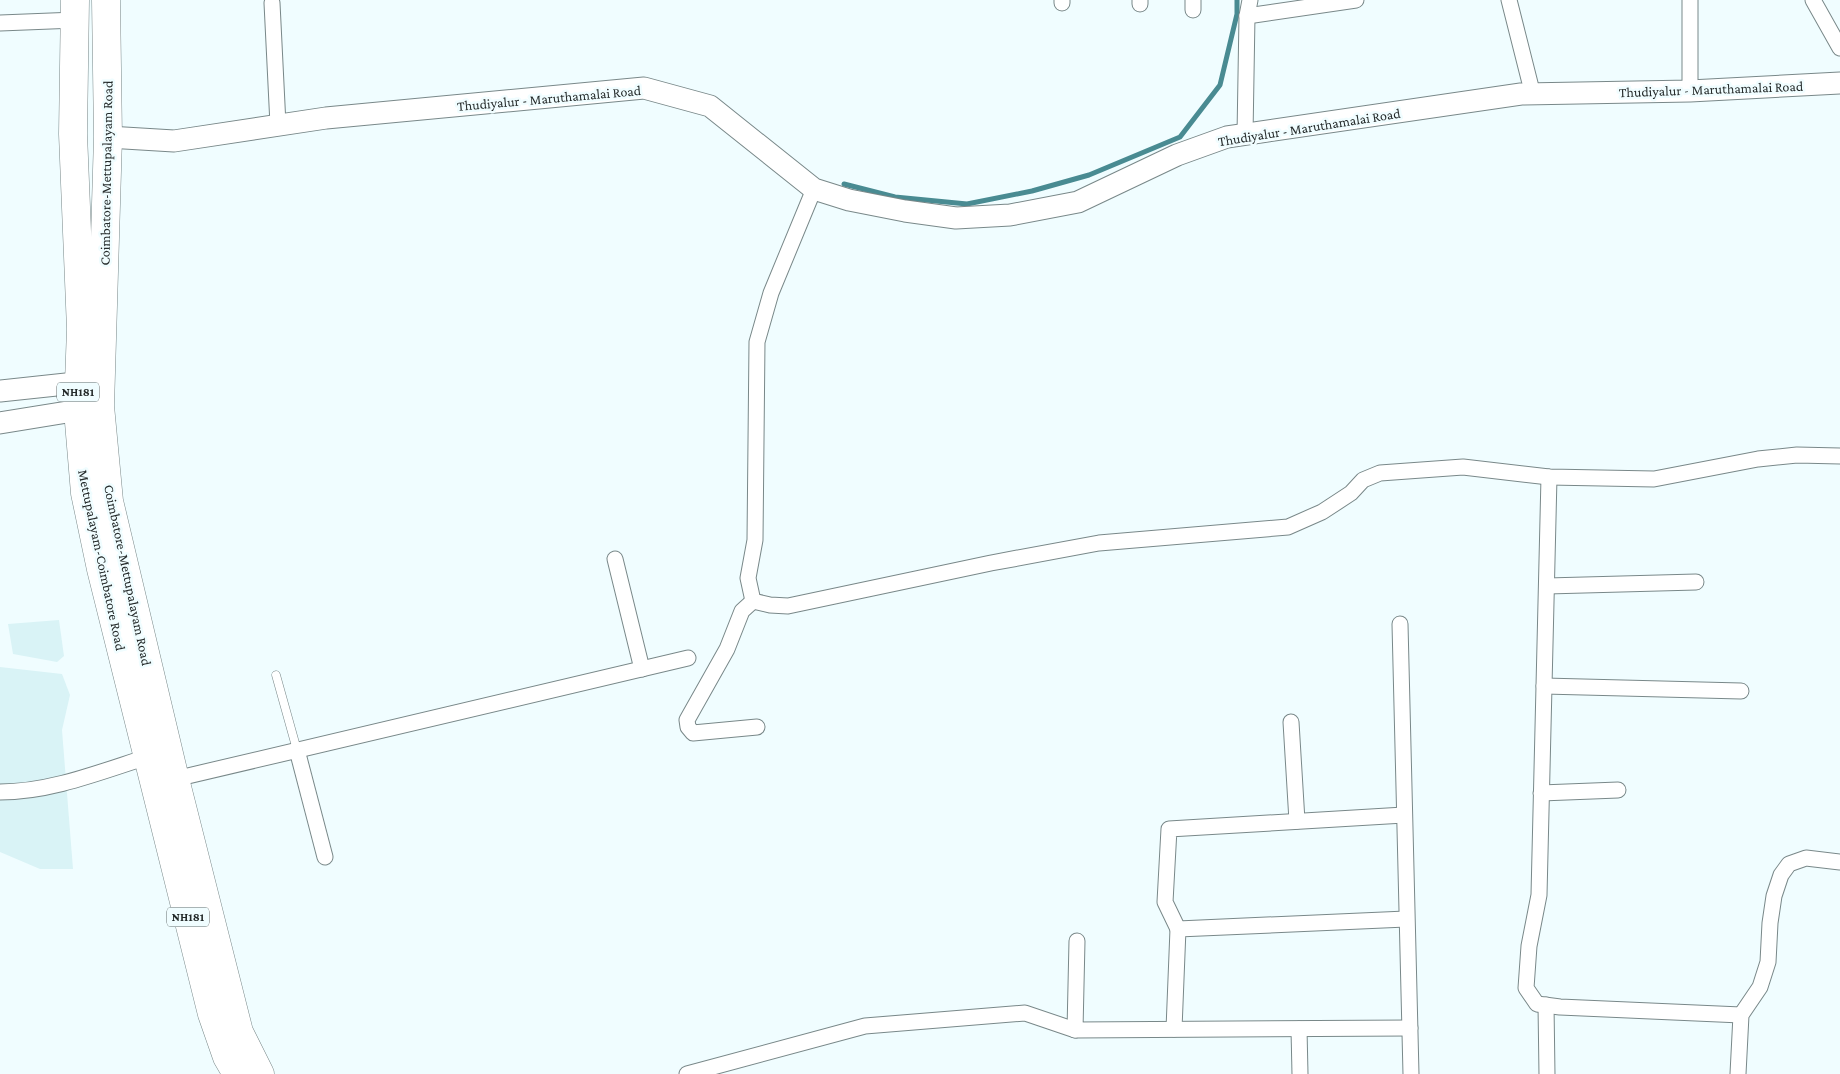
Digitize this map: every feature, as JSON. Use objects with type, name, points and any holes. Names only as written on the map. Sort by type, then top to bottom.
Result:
[{"type":"highway","name":"Coimbatore-Mettupalayam Road","points":[[106,0],[108,137],[89,395],[109,501],[174,779],[239,1032],[260,1074]]},
{"type":"highway","name":"Mettupalayam-Coimbatore Road","points":[[76,10],[73,134],[81,329],[89,395],[78,437],[85,493],[147,757],[212,1014],[227,1056],[237,1074]]},
{"type":"main road","name":"Thudiyalur - Maruthamalai Road","points":[[108,137],[174,141],[336,117],[644,88],[710,106],[814,189],[849,200],[905,211],[956,218],[1010,215],[1078,202],[1177,155],[1227,138],[1245,135],[1521,94],[1690,91],[1840,82]]},
{"type":"main road","points":[[0,391],[89,395]]},
{"type":"main road","points":[[0,424],[89,395]]},
{"type":"street","points":[[1245,135],[1247,16],[1250,0]]},
{"type":"street","points":[[1247,16],[1356,0]]},
{"type":"street","points":[[1509,0],[1533,95]]},
{"type":"street","points":[[1690,0],[1690,91]]},
{"type":"street","points":[[1814,0],[1840,48]]},
{"type":"street","points":[[272,3],[278,125]]},
{"type":"street","points":[[0,23],[76,10]]},
{"type":"street","points":[[753,601],[748,578],[755,540],[756,342],[771,293],[814,189]]},
{"type":"street","points":[[753,601],[770,606],[788,606],[991,563],[1099,543],[1288,527],[1322,512],[1351,493],[1363,480],[1380,474],[1463,467],[1549,477],[1654,479],[1758,458],[1797,455],[1840,456]]},
{"type":"street","points":[[1549,477],[1539,896],[1528,946],[1526,988],[1537,1004],[1741,1015]]},
{"type":"street","points":[[615,559],[642,669]]},
{"type":"street","points":[[1547,586],[1696,582]]},
{"type":"street","points":[[753,601],[742,612],[727,649],[688,720],[688,727],[693,733],[756,727]]},
{"type":"street","points":[[1400,624],[1411,1074]]},
{"type":"street","points":[[174,779],[688,658]]},
{"type":"street","points":[[1544,686],[1741,691]]},
{"type":"street","points":[[1291,722],[1297,822]]},
{"type":"street","points":[[297,750],[325,857]]},
{"type":"street","points":[[0,792],[19,792],[77,779],[147,757]]},
{"type":"street","points":[[1542,794],[1618,790]]},
{"type":"street","points":[[1174,1030],[1178,929],[1165,902],[1170,829],[1404,815]]},
{"type":"street","points":[[1738,1074],[1741,1015],[1760,987],[1768,962],[1770,923],[1774,896],[1781,875],[1789,864],[1806,858],[1840,862]]},
{"type":"street","points":[[1178,929],[1406,919]]},
{"type":"street","points":[[1075,1030],[1077,940]]},
{"type":"street","points":[[1546,1005],[1547,1074]]},
{"type":"street","points":[[687,1074],[865,1026],[1025,1013],[1075,1030],[1410,1028]]},
{"type":"street","points":[[1299,1029],[1300,1074]]},
{"type":"lane","points":[[276,675],[297,750]]},
{"type":"shaded area","points":[[59,620],[64,656],[57,662],[13,654],[8,624]]},
{"type":"shaded area","points":[[0,667],[62,674],[70,695],[62,730],[73,869],[40,869],[0,852]]},
{"type":"waterway","points":[[844,184],[895,197],[967,204],[1032,191],[1089,175],[1180,137],[1220,85],[1237,14],[1237,0]]}]
